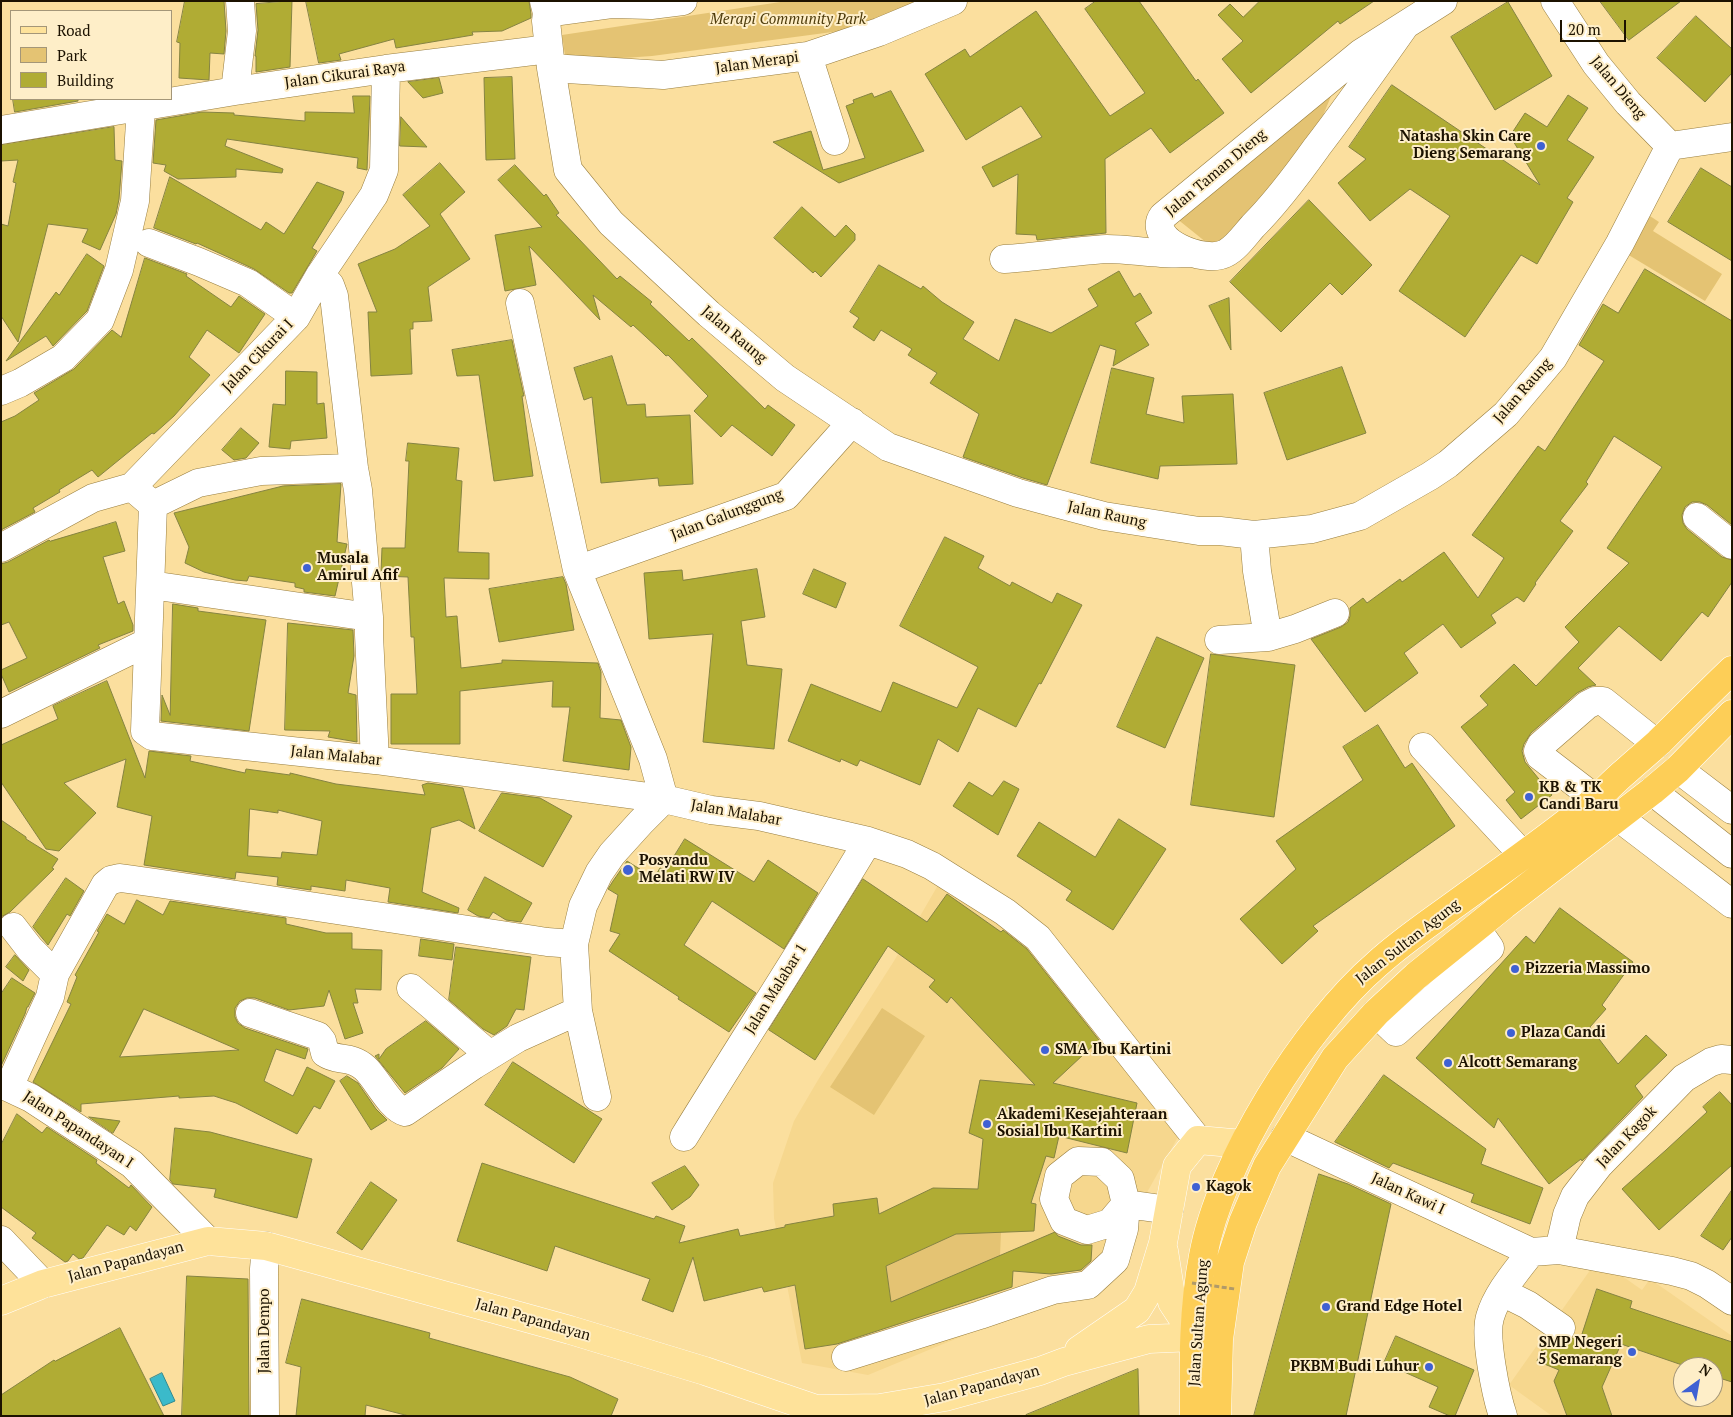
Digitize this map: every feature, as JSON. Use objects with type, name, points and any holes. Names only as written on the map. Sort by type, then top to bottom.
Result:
[{"type":"highway","name":"Jalan Sultan Agung","points":[[1218,1416],[1207,1338],[1195,1291],[1219,1199],[1243,1144],[1295,1059],[1324,1019],[1351,988],[1377,964],[1596,800],[1657,744],[1732,670]]},
{"type":"highway","name":"Jalan Sultan Agung","points":[[1194,1416],[1207,1338],[1230,1296],[1230,1262],[1243,1222],[1267,1166],[1335,1058],[1376,1013],[1416,976],[1652,791],[1678,769],[1732,714]]},
{"type":"main road","points":[[1198,1140],[1243,1144]]},
{"type":"main road","name":"Jalan Papandayan","points":[[1064,1362],[1137,1310],[1148,1292],[1163,1243],[1177,1166],[1198,1140]]},
{"type":"main road","name":"Jalan Papandayan","points":[[1,1301],[43,1284],[208,1241],[266,1246],[570,1330],[705,1371],[815,1412],[880,1408],[925,1402],[965,1393],[1064,1362],[1149,1339],[1207,1338]]},
{"type":"main road","points":[[1163,1243],[1172,1302],[1207,1338]]},
{"type":"main road","points":[[1195,1291],[1230,1296]]},
{"type":"street","points":[[234,91],[242,31],[240,1]]},
{"type":"street","points":[[546,7],[613,4],[651,5],[683,1]]},
{"type":"street","name":"Jalan Merapi","points":[[550,58],[663,75],[808,56],[878,32],[953,1]]},
{"type":"street","name":"Jalan Taman Dieng","points":[[1404,27],[1275,204],[1227,253],[1214,258],[1199,256],[1172,244],[1159,229],[1158,224],[1163,216],[1361,53],[1443,1]]},
{"type":"street","name":"Jalan Dieng","points":[[1555,1],[1596,64],[1628,103],[1670,146]]},
{"type":"street","name":"Jalan Raung","points":[[546,7],[550,58],[568,170],[611,223],[708,314],[785,378],[888,447],[1018,493],[1113,518],[1199,532],[1220,531],[1254,535],[1312,529],[1360,516],[1448,464],[1506,414],[1553,358],[1574,318],[1620,243],[1670,146]]},
{"type":"street","name":"Jalan Cikurai Raya","points":[[1,130],[386,68],[502,54],[550,58]]},
{"type":"street","points":[[808,56],[835,141]]},
{"type":"street","name":"Jalan Cikurai I","points":[[132,487],[296,317],[320,275],[374,195],[384,170],[386,68]]},
{"type":"street","points":[[1,391],[20,383],[63,358],[100,320],[118,270],[135,202],[141,107]]},
{"type":"street","points":[[1670,146],[1732,137]]},
{"type":"street","points":[[149,244],[199,262],[248,283],[296,317]]},
{"type":"street","points":[[1004,259],[1071,251],[1121,249],[1162,253],[1192,253]]},
{"type":"street","points":[[320,275],[330,285],[334,296],[358,490],[369,618],[368,635],[375,760]]},
{"type":"street","points":[[520,303],[577,570],[653,759],[664,799],[640,822],[612,854],[599,873],[584,906],[574,944],[578,1011],[597,1097]]},
{"type":"street","name":"Jalan Galunggung","points":[[577,570],[786,496],[852,422]]},
{"type":"street","points":[[153,505],[198,483],[261,471],[354,468]]},
{"type":"street","points":[[1,548],[93,498],[132,487],[153,505]]},
{"type":"street","points":[[1,714],[148,642],[153,505]]},
{"type":"street","points":[[1696,517],[1732,545]]},
{"type":"street","points":[[1254,535],[1257,571],[1268,637]]},
{"type":"street","points":[[151,585],[369,618]]},
{"type":"street","points":[[1219,640],[1268,637],[1295,629],[1335,613]]},
{"type":"street","name":"Jalan Malabar","points":[[148,642],[146,731],[152,736],[375,760],[664,799],[711,810],[759,816],[868,841],[907,854],[932,866],[1005,912],[1038,938],[1198,1140]]},
{"type":"street","points":[[1596,800],[1540,756],[1538,751],[1541,745],[1587,705],[1595,701],[1603,701],[1657,744]]},
{"type":"street","points":[[1423,747],[1523,856]]},
{"type":"street","points":[[1678,769],[1732,810]]},
{"type":"street","points":[[1652,791],[1732,854]]},
{"type":"street","points":[[1618,817],[1732,904]]},
{"type":"street","name":"Jalan Malabar 1","points":[[684,1137],[868,841]]},
{"type":"street","points":[[5,1085],[50,997],[55,974],[71,943],[105,884],[120,878],[300,903],[358,914],[548,942],[574,944]]},
{"type":"street","points":[[13,927],[30,949],[55,974]]},
{"type":"street","points":[[411,988],[490,1055]]},
{"type":"street","points":[[250,1013],[318,1036],[325,1053],[332,1057],[347,1058],[362,1065],[396,1108],[403,1111],[413,1107],[518,1038],[578,1011]]},
{"type":"street","name":"Jalan Kagok","points":[[1559,1250],[1566,1215],[1575,1196],[1599,1165],[1684,1078],[1710,1062],[1721,1059],[1732,1060]]},
{"type":"street","name":"Jalan Papandayan I","points":[[5,1085],[31,1098],[132,1164],[208,1241]]},
{"type":"street","name":"Jalan Kawi I","points":[[1285,1138],[1531,1252],[1559,1250],[1672,1271],[1691,1276],[1732,1300]]},
{"type":"street","points":[[846,1357],[980,1316],[1053,1290],[1088,1285],[1115,1260],[1124,1229],[1126,1204],[1169,1210]]},
{"type":"street","points":[[1,1240],[43,1284]]},
{"type":"street","name":"Jalan Dempo","points":[[265,1416],[264,1268],[266,1246]]},
{"type":"street","points":[[1503,1416],[1498,1401],[1489,1333],[1490,1319],[1502,1292],[1531,1252]]},
{"type":"street","points":[[1502,1292],[1528,1305],[1561,1328]]},
{"type":"path","points":[[1195,1291],[1230,1296]]},
{"type":"shaded area","name":"Akademi Kesejahteraan Sosial Ibu Kartini","points":[[941,880],[1039,945],[1183,1128],[1102,1273],[965,1335],[868,1375],[802,1363],[774,1218],[773,1183],[794,1121],[894,961]]},
{"type":"shaded area","name":"SMP Negeri 5 Semarang","points":[[1598,1259],[1642,1290],[1650,1279],[1732,1336],[1732,1416],[1552,1416],[1509,1385]]},
{"type":"green space","name":"Merapi Community Park","points":[[787,1],[928,1],[870,27],[652,56],[566,62],[562,35]]},
{"type":"green space","points":[[1334,89],[1312,142],[1217,251],[1176,218]]},
{"type":"green space","points":[[1650,216],[1659,222],[1653,231],[1722,274],[1705,301],[1627,254]]},
{"type":"green space","points":[[882,1008],[925,1036],[874,1115],[830,1087]]},
{"type":"green space","points":[[1001,1232],[1000,1256],[891,1302],[886,1266],[956,1234]]},
{"type":"water","points":[[162,1373],[175,1401],[163,1406],[150,1379]]},
{"type":"building","points":[[185,1],[224,1],[226,31],[224,54],[210,53],[209,80],[179,78],[180,43],[177,42]]},
{"type":"building","points":[[292,1],[290,67],[256,72],[255,56],[258,30],[256,4]]},
{"type":"building","points":[[306,1],[529,1],[531,18],[502,31],[472,32],[473,35],[396,48],[394,39],[339,54],[341,60],[319,63]]},
{"type":"building","points":[[1096,1],[1139,1],[1196,81],[1198,79],[1224,113],[1170,153],[1151,128],[1105,159],[1106,233],[1037,240],[1036,235],[1016,234],[1018,174],[993,187],[982,167],[1042,137],[1021,106],[966,140],[925,74],[965,49],[970,57],[1036,11],[1110,116],[1145,93],[1085,9]]},
{"type":"building","points":[[1260,1],[1374,1],[1340,24],[1338,21],[1251,93],[1222,59],[1243,41],[1218,15],[1230,4],[1243,17]]},
{"type":"building","points":[[1600,1],[1681,1],[1629,40]]},
{"type":"building","points":[[1508,2],[1552,76],[1495,110],[1451,37]]},
{"type":"building","points":[[1696,16],[1732,49],[1732,73],[1705,102],[1657,58]]},
{"type":"building","points":[[512,77],[515,159],[486,160],[484,78]]},
{"type":"building","points":[[439,78],[443,93],[423,98],[408,82]]},
{"type":"building","points":[[1392,85],[1540,185],[1510,136],[1525,113],[1547,127],[1568,95],[1588,108],[1567,140],[1594,157],[1567,198],[1573,202],[1537,264],[1521,255],[1465,337],[1399,291],[1450,216],[1410,189],[1370,221],[1338,183],[1366,159],[1349,147]]},
{"type":"building","points":[[891,91],[924,151],[839,183],[773,142],[811,131],[823,170],[865,158],[846,106],[854,103],[853,100],[872,93],[874,97]]},
{"type":"building","points":[[353,96],[370,96],[367,170],[357,168],[358,158],[227,139],[225,146],[283,169],[282,173],[236,169],[236,177],[178,179],[164,171],[166,165],[153,163],[156,120],[202,112],[234,113],[234,115],[305,121],[305,112],[354,113]]},
{"type":"building","points":[[13,100],[78,100],[78,101],[15,112]]},
{"type":"building","points":[[401,117],[427,147],[400,146]]},
{"type":"building","points":[[114,127],[115,160],[122,161],[119,199],[116,214],[100,250],[82,242],[88,229],[48,224],[18,342],[1,316],[1,224],[8,226],[16,183],[13,182],[18,160],[1,161],[1,145]]},
{"type":"building","points":[[440,163],[465,192],[440,214],[470,259],[428,287],[432,321],[413,322],[413,329],[410,329],[412,374],[371,376],[368,312],[377,312],[358,264],[395,249],[430,226],[403,195]]},
{"type":"building","points":[[515,165],[544,196],[546,194],[559,213],[556,215],[617,279],[620,276],[652,302],[650,304],[689,341],[692,338],[765,409],[768,405],[795,425],[772,456],[732,425],[721,437],[694,411],[708,396],[668,355],[666,356],[633,325],[631,327],[593,295],[600,320],[529,246],[536,285],[505,291],[495,235],[542,227],[498,180]]},
{"type":"building","points":[[1701,168],[1732,187],[1732,261],[1668,222]]},
{"type":"building","points":[[170,177],[261,230],[266,222],[284,234],[317,182],[344,192],[341,201],[312,248],[317,251],[292,293],[289,293],[254,269],[197,243],[154,228]]},
{"type":"building","points":[[1309,200],[1372,265],[1342,295],[1330,283],[1281,332],[1230,282]]},
{"type":"building","points":[[802,207],[835,237],[846,225],[855,234],[855,240],[821,277],[815,271],[813,273],[774,238]]},
{"type":"building","points":[[87,254],[104,266],[87,311],[53,346],[46,336],[6,361],[56,292],[59,295]]},
{"type":"building","points":[[145,258],[187,274],[186,276],[231,307],[239,296],[265,314],[239,353],[207,330],[189,357],[210,375],[174,416],[154,434],[152,433],[98,477],[92,470],[33,508],[35,512],[1,530],[1,422],[15,416],[39,400],[34,393],[74,369],[112,330],[121,337]]},
{"type":"building","points":[[879,265],[921,289],[923,286],[942,302],[974,322],[963,339],[999,361],[1015,319],[1051,333],[1098,306],[1088,289],[1119,271],[1134,297],[1140,293],[1152,313],[1135,323],[1149,345],[1113,366],[1116,350],[1100,345],[1047,485],[1023,478],[963,457],[979,414],[930,383],[937,373],[908,355],[912,349],[881,330],[874,341],[853,327],[859,318],[850,312]]},
{"type":"building","points":[[1645,269],[1732,321],[1732,525],[1707,505],[1700,502],[1692,502],[1685,507],[1682,515],[1683,523],[1687,529],[1722,557],[1732,560],[1732,582],[1708,617],[1702,612],[1661,661],[1619,626],[1578,668],[1596,685],[1577,693],[1531,733],[1524,744],[1522,751],[1525,762],[1552,795],[1521,819],[1506,800],[1515,792],[1461,727],[1488,705],[1480,696],[1514,664],[1536,686],[1579,642],[1565,627],[1629,563],[1607,548],[1662,467],[1614,436],[1586,482],[1588,484],[1560,521],[1573,531],[1535,583],[1524,602],[1517,597],[1491,615],[1496,623],[1461,648],[1443,624],[1404,653],[1418,673],[1365,712],[1311,639],[1341,627],[1348,622],[1350,608],[1363,598],[1367,603],[1400,579],[1402,582],[1444,552],[1478,598],[1504,558],[1472,535],[1538,446],[1545,451],[1604,361],[1579,345],[1603,304],[1618,313]]},
{"type":"building","points":[[1229,298],[1231,350],[1209,306]]},
{"type":"building","points":[[512,340],[524,396],[522,396],[533,476],[494,481],[479,375],[457,376],[452,350]]},
{"type":"building","points":[[612,356],[627,405],[645,404],[646,417],[690,415],[693,484],[659,486],[658,478],[601,483],[592,397],[584,400],[574,368]]},
{"type":"building","points":[[1342,367],[1366,433],[1287,460],[1264,393]]},
{"type":"building","points":[[1112,368],[1154,378],[1146,414],[1184,423],[1182,396],[1233,394],[1237,464],[1160,466],[1158,479],[1091,463]]},
{"type":"building","points":[[286,371],[317,372],[317,404],[324,403],[327,438],[291,441],[290,449],[269,447],[273,404],[285,405]]},
{"type":"building","points":[[241,428],[259,443],[246,458],[234,460],[222,450]]},
{"type":"building","points":[[408,443],[459,448],[456,480],[462,481],[458,552],[489,553],[489,579],[444,578],[446,617],[457,616],[461,668],[502,663],[502,660],[598,663],[601,672],[600,718],[621,720],[631,747],[629,770],[563,761],[570,707],[552,707],[553,681],[460,691],[460,744],[391,744],[391,694],[417,694],[414,637],[411,637],[408,577],[381,576],[382,548],[405,548],[409,461],[406,461]]},
{"type":"building","points":[[341,484],[337,542],[347,544],[335,596],[304,592],[304,589],[295,587],[295,583],[249,576],[247,581],[235,580],[204,572],[185,563],[189,547],[174,513],[283,486]]},
{"type":"building","points":[[116,522],[125,551],[103,557],[118,604],[124,601],[133,625],[133,631],[98,645],[100,648],[9,692],[1,670],[27,658],[9,622],[1,625],[1,564],[49,540]]},
{"type":"building","points":[[945,537],[984,556],[978,568],[1010,586],[1012,582],[1052,603],[1057,593],[1082,605],[1041,684],[1039,683],[1016,727],[978,708],[958,752],[938,739],[920,785],[860,760],[857,766],[841,759],[840,762],[788,741],[811,684],[881,712],[893,682],[957,708],[978,667],[900,626]]},
{"type":"building","points":[[757,569],[765,617],[741,621],[747,665],[782,669],[774,749],[703,742],[713,634],[649,639],[644,573],[682,570],[683,580]]},
{"type":"building","points":[[814,569],[846,583],[836,608],[803,594]]},
{"type":"building","points":[[563,577],[566,584],[574,630],[499,642],[489,589]]},
{"type":"building","points":[[173,604],[198,608],[198,611],[266,620],[249,731],[161,721],[162,695],[170,715]]},
{"type":"building","points":[[288,623],[353,630],[354,656],[348,693],[356,695],[357,742],[328,737],[330,731],[285,730]]},
{"type":"building","points":[[1157,637],[1204,658],[1165,748],[1117,727]]},
{"type":"building","points":[[1211,654],[1295,665],[1274,817],[1191,805]]},
{"type":"building","points":[[107,681],[145,778],[149,751],[191,756],[190,761],[245,773],[246,769],[290,775],[290,773],[336,784],[425,795],[422,785],[428,783],[463,788],[475,829],[459,820],[431,828],[422,892],[459,908],[458,913],[388,902],[390,888],[346,880],[345,891],[311,886],[311,890],[277,885],[278,877],[236,872],[235,879],[144,865],[152,816],[117,807],[126,759],[64,783],[96,813],[59,851],[46,849],[1,782],[1,745],[58,719],[53,706]],"holes":[[[250,809],[278,813],[278,810],[322,821],[317,855],[282,852],[281,858],[248,856]]]},
{"type":"building","points":[[1378,725],[1405,768],[1412,763],[1455,826],[1313,926],[1318,931],[1282,964],[1240,919],[1296,869],[1276,841],[1363,780],[1343,747]]},
{"type":"building","points":[[1004,781],[1019,789],[998,835],[953,806],[969,782],[992,796]]},
{"type":"building","points":[[502,793],[540,798],[572,816],[543,867],[479,831]]},
{"type":"building","points":[[1119,819],[1166,849],[1113,930],[1066,900],[1072,891],[1017,856],[1039,822],[1095,857]]},
{"type":"building","points":[[1,820],[26,837],[26,839],[58,859],[52,868],[54,869],[10,912],[1,917]]},
{"type":"building","points":[[685,839],[754,882],[768,860],[818,893],[784,949],[712,901],[684,945],[756,993],[729,1032],[609,951],[620,934],[610,931],[618,895],[608,889],[613,881],[627,861],[654,878],[660,868],[665,870]]},
{"type":"building","points":[[485,877],[532,903],[521,922],[506,920],[493,912],[489,918],[478,916],[468,910]]},
{"type":"building","points":[[66,878],[84,891],[70,916],[67,914],[48,945],[33,927]]},
{"type":"building","points":[[863,879],[927,922],[947,894],[1001,932],[1003,930],[1027,949],[1099,1040],[1053,1083],[1137,1103],[1127,1153],[1059,1136],[1054,1158],[1046,1156],[1031,1203],[1036,1204],[1034,1231],[956,1234],[886,1266],[891,1302],[1055,1232],[1058,1236],[1081,1245],[1092,1245],[1091,1261],[1081,1270],[1051,1274],[1013,1271],[1012,1287],[837,1344],[805,1349],[795,1285],[764,1292],[762,1287],[704,1301],[693,1257],[673,1312],[642,1300],[650,1279],[555,1246],[547,1271],[457,1241],[482,1163],[654,1219],[656,1216],[685,1226],[679,1243],[738,1229],[740,1236],[834,1216],[833,1204],[877,1198],[879,1214],[933,1188],[978,1189],[983,1139],[969,1133],[980,1080],[1035,1085],[951,997],[947,1003],[929,987],[935,980],[888,946],[815,1060],[769,1030]]},
{"type":"building","points":[[137,900],[163,915],[170,901],[286,918],[286,924],[326,933],[352,933],[352,949],[382,950],[381,990],[355,989],[358,1003],[353,1003],[363,1033],[345,1039],[329,990],[324,1006],[289,1010],[255,998],[247,998],[240,1001],[235,1008],[235,1017],[238,1023],[245,1028],[308,1049],[305,1059],[276,1049],[264,1081],[293,1096],[307,1067],[335,1081],[320,1109],[314,1106],[297,1134],[236,1103],[214,1096],[179,1098],[179,1096],[81,1104],[81,1112],[33,1082],[71,1004],[67,1002],[77,977],[75,975],[99,932],[97,931],[107,914],[124,924]],"holes":[[[144,1009],[239,1050],[120,1057]]]},
{"type":"building","points":[[1560,908],[1633,962],[1602,1005],[1606,1009],[1590,1027],[1618,1064],[1646,1035],[1667,1055],[1635,1086],[1643,1097],[1582,1161],[1581,1159],[1549,1184],[1498,1118],[1494,1128],[1416,1058],[1526,936],[1534,943]]},
{"type":"building","points":[[421,939],[454,944],[452,960],[419,956]]},
{"type":"building","points":[[456,947],[531,957],[524,1010],[516,1009],[507,1026],[494,1035],[483,1029],[449,1000]]},
{"type":"building","points":[[15,955],[29,970],[23,981],[6,967]]},
{"type":"building","points":[[12,978],[35,993],[1,1066],[1,994]]},
{"type":"building","points":[[426,1021],[459,1049],[442,1068],[405,1093],[375,1056],[379,1054],[379,1059],[386,1049]]},
{"type":"building","points":[[513,1062],[602,1119],[574,1163],[485,1105]]},
{"type":"building","points":[[1384,1075],[1486,1149],[1481,1164],[1543,1188],[1530,1224],[1471,1202],[1474,1194],[1393,1163],[1389,1168],[1335,1142]]},
{"type":"building","points":[[347,1076],[358,1083],[376,1109],[387,1120],[371,1130],[340,1081]]},
{"type":"building","points":[[1720,1092],[1732,1105],[1732,1165],[1659,1230],[1622,1189],[1707,1112],[1703,1107]]},
{"type":"building","points":[[17,1114],[42,1133],[47,1127],[97,1160],[96,1163],[129,1188],[131,1185],[152,1207],[136,1231],[130,1226],[124,1235],[107,1225],[83,1258],[79,1259],[73,1254],[65,1262],[32,1238],[36,1233],[1,1207],[1,1145]]},
{"type":"building","points":[[89,1117],[120,1121],[113,1133]]},
{"type":"building","points":[[175,1128],[210,1132],[312,1159],[297,1218],[214,1197],[216,1189],[173,1184],[170,1180]]},
{"type":"building","points":[[685,1166],[699,1185],[690,1197],[672,1210],[652,1183]]},
{"type":"building","name":"Grand Edge Hotel","points":[[1319,1174],[1348,1184],[1391,1204],[1346,1416],[1254,1416]]},
{"type":"building","points":[[371,1182],[397,1200],[362,1250],[337,1233]]},
{"type":"building","points":[[1732,1190],[1732,1237],[1723,1250],[1701,1236]]},
{"type":"building","points":[[187,1276],[248,1279],[249,1416],[182,1416]]},
{"type":"building","points":[[1597,1289],[1632,1301],[1630,1308],[1732,1342],[1732,1382],[1723,1379],[1723,1357],[1673,1357],[1673,1362],[1621,1344],[1602,1387],[1612,1416],[1567,1416],[1554,1381],[1559,1370],[1537,1361],[1547,1337],[1560,1344],[1570,1343],[1574,1336],[1580,1339]]},
{"type":"building","points":[[302,1299],[430,1333],[429,1338],[570,1377],[618,1399],[611,1416],[409,1416],[366,1405],[365,1416],[296,1416],[301,1367],[286,1363]]},
{"type":"building","points":[[120,1328],[164,1416],[1,1416],[1,1395],[54,1360]]},
{"type":"building","name":"PKBM Budi Luhur","points":[[1396,1336],[1474,1370],[1455,1416],[1450,1416],[1429,1407],[1438,1387],[1384,1363]]},
{"type":"building","points":[[1138,1369],[1139,1416],[1026,1416],[1026,1415]]},
{"type":"place","name":"Natasha Skin Care Dieng Semarang","points":[[1541,146]]},
{"type":"place","name":"Musala Amirul Afif","points":[[307,568]]},
{"type":"place","name":"KB & TK Candi Baru","points":[[1529,797]]},
{"type":"place","name":"Posyandu Melati RW IV","points":[[628,870]]},
{"type":"place","name":"Pizzeria Massimo","points":[[1515,969]]},
{"type":"place","name":"Plaza Candi","points":[[1511,1033]]},
{"type":"place","name":"SMA Ibu Kartini","points":[[1045,1050]]},
{"type":"place","name":"Alcott Semarang","points":[[1448,1063]]},
{"type":"place","name":"Akademi Kesejahteraan Sosial Ibu Kartini","points":[[987,1124]]},
{"type":"place","name":"Kagok","points":[[1196,1187]]},
{"type":"place","name":"Grand Edge Hotel","points":[[1326,1307]]},
{"type":"place","name":"SMP Negeri 5 Semarang","points":[[1632,1352]]},
{"type":"place","name":"PKBM Budi Luhur","points":[[1429,1367]]}]
